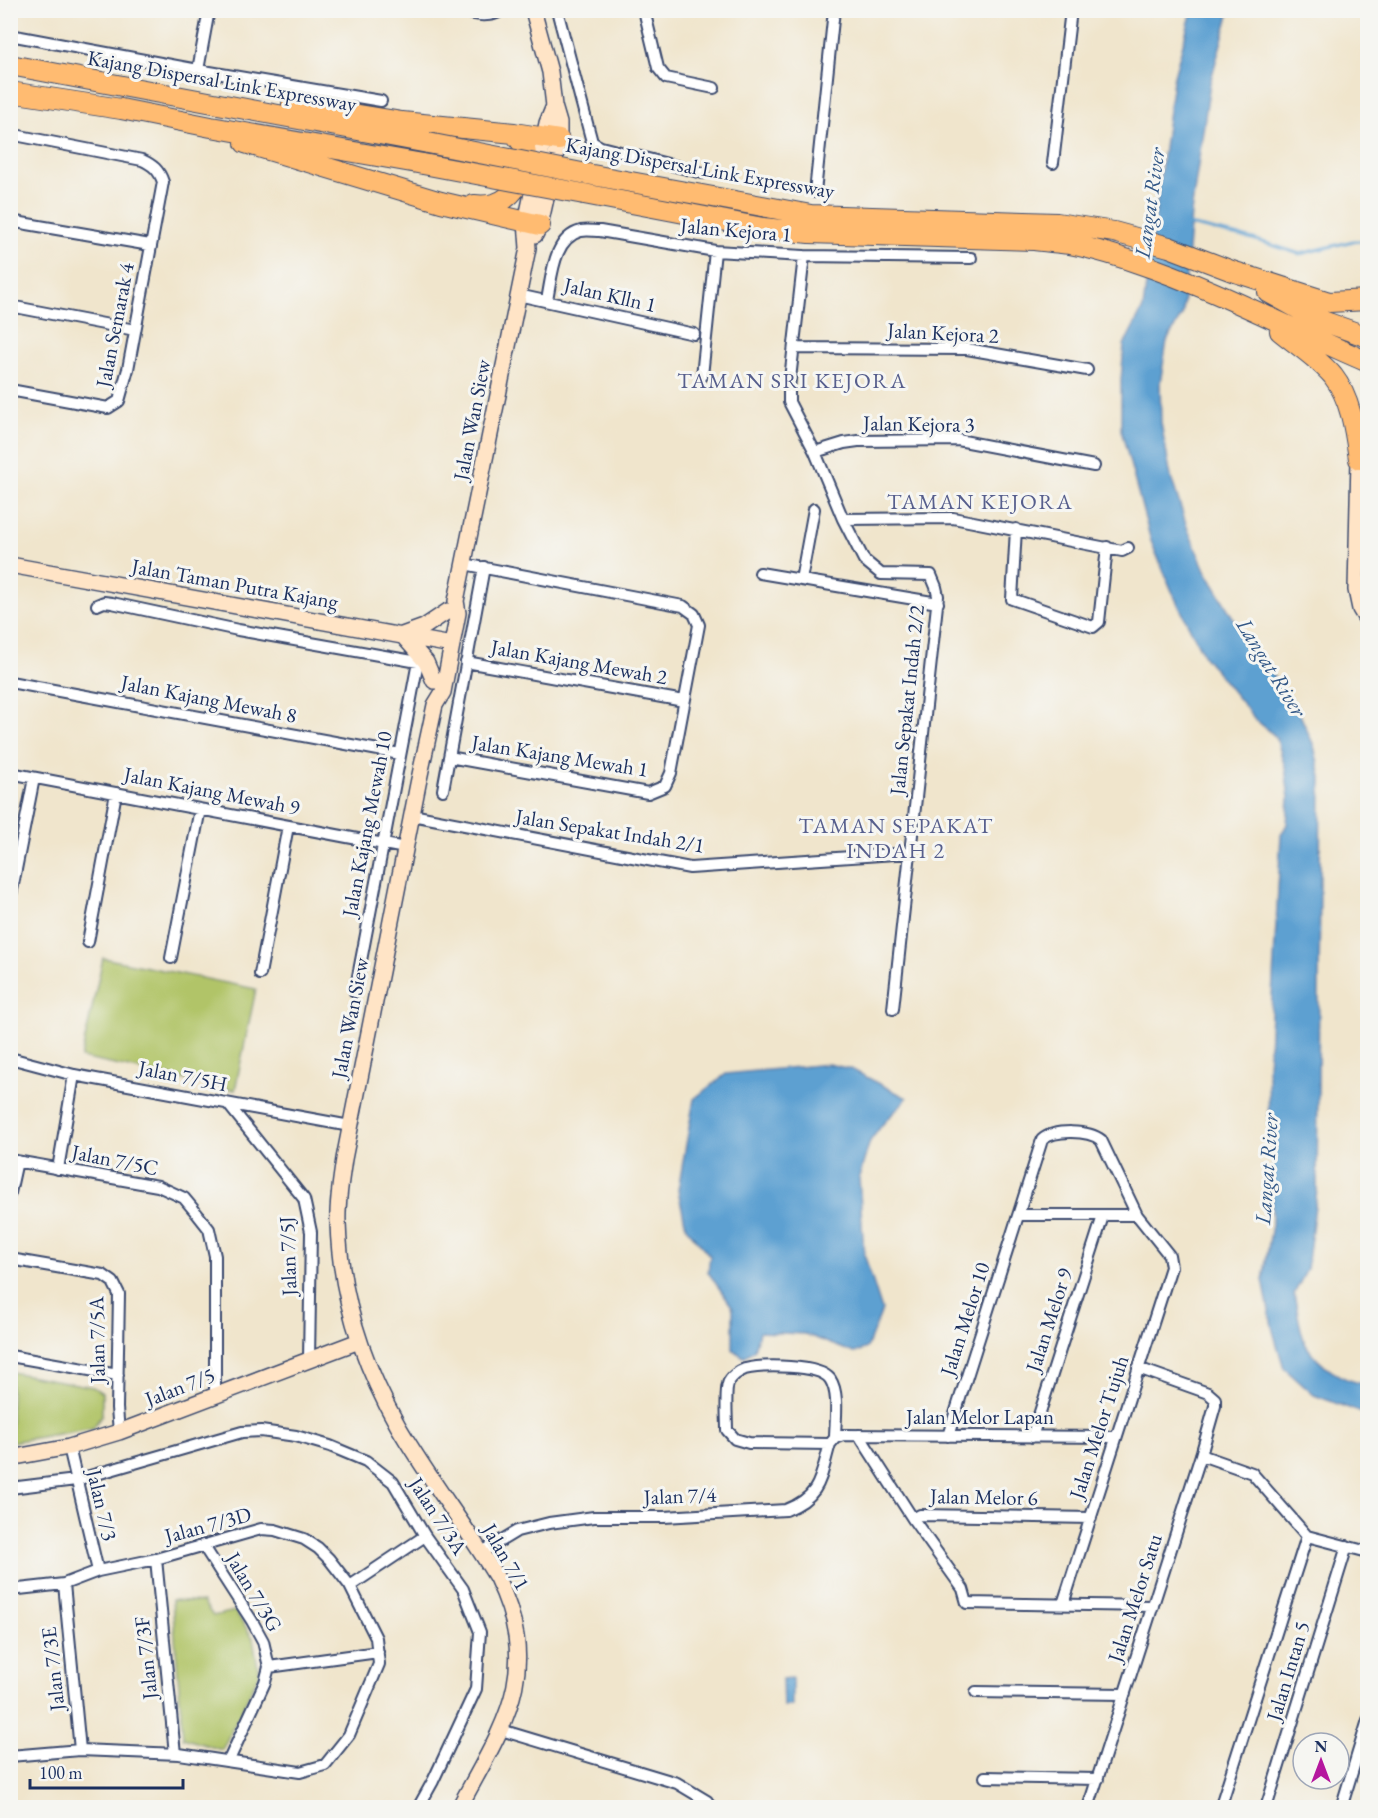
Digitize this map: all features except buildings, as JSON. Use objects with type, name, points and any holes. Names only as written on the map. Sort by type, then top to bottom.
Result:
[{"type":"highway","name":"Kajang Dispersal Link Expressway","points":[[10,65],[811,215],[1057,224],[1114,232],[1169,247],[1232,271],[1317,319],[1368,337]]},
{"type":"highway","name":"Kajang Dispersal Link Expressway","points":[[10,92],[121,109],[764,228],[809,233],[1032,240],[1069,244],[1105,252],[1163,271],[1227,297],[1368,362]]},
{"type":"highway","points":[[161,93],[217,92],[402,123],[514,133],[552,139]]},
{"type":"highway","points":[[176,121],[441,202],[533,224]]},
{"type":"highway","points":[[441,202],[492,205],[513,193],[518,186],[525,165],[525,149],[514,133]]},
{"type":"highway","points":[[1232,271],[1329,302],[1368,300]]},
{"type":"highway","points":[[1255,310],[1333,376],[1353,421],[1359,459]]},
{"type":"highway","points":[[1359,459],[1368,439]]},
{"type":"street","points":[[198,70],[208,10]]},
{"type":"street","points":[[455,10],[485,16],[501,11]]},
{"type":"street","name":"Jalan Wan Siew","points":[[435,705],[443,692],[446,644],[452,606],[464,564],[552,139],[547,123],[554,105],[550,72],[533,10]]},
{"type":"street","points":[[557,10],[592,142],[601,147],[703,172]]},
{"type":"street","points":[[644,10],[658,68],[666,78],[714,88]]},
{"type":"street","points":[[815,192],[834,10]]},
{"type":"street","points":[[1053,163],[1071,10]]},
{"type":"street","points":[[10,35],[381,101]]},
{"type":"street","name":"Jalan Semarak 4","points":[[10,134],[142,160],[152,164],[160,173],[163,182],[119,401],[108,408],[10,390]]},
{"type":"street","points":[[10,221],[150,245]]},
{"type":"street","name":"Jalan Kejora 1","points":[[547,300],[558,251],[564,242],[583,230],[715,251],[804,256],[971,258]]},
{"type":"street","points":[[702,376],[715,251]]},
{"type":"street","points":[[804,256],[789,402],[815,452],[843,519],[953,518],[1122,551],[1128,548]]},
{"type":"street","name":"Jalan Klln 1","points":[[518,295],[693,334]]},
{"type":"street","points":[[10,306],[135,330]]},
{"type":"street","name":"Jalan Kejora 2","points":[[795,348],[967,349],[1087,370]]},
{"type":"street","name":"Jalan Kejora 3","points":[[815,452],[858,441],[958,440],[1094,466]]},
{"type":"street","points":[[1359,459],[1356,590],[1360,609],[1368,622]]},
{"type":"street","points":[[801,580],[814,508]]},
{"type":"street","name":"Jalan Sepakat Indah 2/2","points":[[843,519],[864,560],[876,572],[931,575],[936,587],[938,603],[893,1009]]},
{"type":"street","points":[[1016,529],[1012,599],[1093,627],[1097,625],[1107,547]]},
{"type":"street","name":"Jalan Kajang Mewah 1","points":[[449,757],[648,794],[665,786],[671,773],[699,625],[694,614],[683,606],[464,564]]},
{"type":"street","name":"Jalan Taman Putra Kajang","points":[[10,565],[446,644]]},
{"type":"street","name":"Jalan Kajang Mewah 1","points":[[443,790],[484,567]]},
{"type":"street","points":[[760,573],[938,603]]},
{"type":"street","name":"Jalan Kajang Mewah 10","points":[[97,605],[104,602],[112,603],[238,630],[418,662],[355,992]]},
{"type":"street","points":[[434,681],[426,662],[402,636],[424,627],[452,606]]},
{"type":"street","name":"Jalan Wan Siew","points":[[359,1341],[342,1272],[338,1222],[339,1191],[350,1126],[435,705],[434,681],[446,644]]},
{"type":"street","name":"Jalan Kajang Mewah 2","points":[[466,662],[684,701]]},
{"type":"street","name":"Jalan Kajang Mewah 8","points":[[10,682],[400,754]]},
{"type":"street","name":"Jalan Kajang Mewah 9","points":[[10,773],[405,848]]},
{"type":"street","points":[[10,900],[34,777]]},
{"type":"street","points":[[88,942],[116,793]]},
{"type":"street","points":[[171,958],[200,809]]},
{"type":"street","name":"Jalan Sepakat Indah 2/1","points":[[412,815],[690,868],[910,853]]},
{"type":"street","points":[[260,974],[288,826]]},
{"type":"street","name":"Jalan 7/5H","points":[[10,1058],[74,1075],[350,1126]]},
{"type":"street","points":[[58,1168],[74,1075]]},
{"type":"street","name":"Jalan 7/5J","points":[[228,1104],[304,1199],[311,1232],[309,1360]]},
{"type":"street","name":"Jalan Melor 10","points":[[948,1436],[1042,1140],[1051,1134],[1089,1133],[1101,1140],[1137,1215]]},
{"type":"street","points":[[10,1193],[14,1161]]},
{"type":"street","name":"Jalan 7/5C","points":[[14,1161],[158,1186],[184,1198],[202,1219],[209,1229],[215,1256],[215,1396]]},
{"type":"street","points":[[1020,1215],[1137,1215]]},
{"type":"street","name":"Jalan Melor Tujuh","points":[[1063,1604],[1171,1267],[1169,1255],[1137,1215]]},
{"type":"street","name":"Jalan Melor 9","points":[[1032,1437],[1103,1216]]},
{"type":"street","name":"Jalan 7/5A","points":[[10,1259],[103,1275],[113,1282],[118,1294],[119,1432]]},
{"type":"street","name":"Jalan 7/5","points":[[10,1458],[69,1447],[119,1432],[359,1341]]},
{"type":"street","name":"Jalan 7/1","points":[[359,1341],[375,1382],[399,1427],[482,1552],[508,1600],[518,1643],[519,1666],[515,1691],[501,1730],[459,1808]]},
{"type":"street","points":[[10,1356],[117,1375]]},
{"type":"street","name":"Jalan Melor Lapan","points":[[836,1439],[834,1391],[830,1378],[819,1371],[805,1368],[756,1368],[743,1370],[728,1384],[727,1430],[735,1439],[749,1443],[836,1439],[859,1436],[1116,1437]]},
{"type":"street","name":"Jalan Melor Satu","points":[[1089,1808],[1215,1406],[1215,1399],[1208,1393],[1138,1368]]},
{"type":"street","name":"Jalan 7/3A","points":[[10,1488],[76,1480],[242,1432],[261,1431],[296,1436],[330,1446],[366,1461],[393,1482],[425,1536],[463,1589],[480,1632],[476,1689],[434,1781],[418,1808]]},
{"type":"street","points":[[859,1436],[913,1519],[963,1588],[967,1603],[1153,1606]]},
{"type":"street","name":"Jalan 7/4","points":[[482,1552],[517,1532],[549,1523],[594,1517],[664,1517],[786,1510],[802,1503],[815,1491],[836,1439]]},
{"type":"street","name":"Jalan 7/3","points":[[69,1447],[98,1571]]},
{"type":"street","points":[[1201,1455],[1252,1473],[1307,1536],[1368,1552]]},
{"type":"street","name":"Jalan Melor 6","points":[[913,1519],[920,1515],[1090,1518]]},
{"type":"street","name":"Jalan 7/3D","points":[[10,1590],[64,1584],[98,1571],[156,1560],[261,1529],[275,1530],[304,1539],[318,1548],[350,1586],[376,1638],[379,1664],[349,1735],[325,1765],[300,1772],[175,1754],[81,1750],[10,1756]]},
{"type":"street","points":[[350,1586],[425,1536]]},
{"type":"street","points":[[1220,1808],[1307,1536]]},
{"type":"street","name":"Jalan 7/3G","points":[[203,1545],[263,1641],[269,1667],[265,1682],[229,1760]]},
{"type":"street","name":"Jalan Intan 5","points":[[1266,1808],[1347,1546]]},
{"type":"street","name":"Jalan 7/3F","points":[[156,1560],[175,1754]]},
{"type":"street","name":"Jalan 7/3E","points":[[64,1584],[81,1750]]},
{"type":"street","points":[[269,1667],[378,1652]]},
{"type":"street","points":[[976,1692],[1125,1694]]},
{"type":"street","points":[[1341,1808],[1363,1744],[1368,1720]]},
{"type":"street","points":[[501,1730],[677,1783],[707,1801],[711,1808]]},
{"type":"street","points":[[985,1777],[1098,1779]]},
{"type":"green space","points":[[103,958],[256,989],[235,1090],[81,1058]]},
{"type":"green space","points":[[11,1372],[93,1387],[102,1393],[102,1415],[93,1428],[11,1442]]},
{"type":"green space","points":[[172,1600],[203,1602],[213,1616],[235,1611],[253,1638],[259,1674],[222,1750],[183,1738]]},
{"type":"water","points":[[1192,11],[1230,11],[1210,83],[1191,213],[1183,313],[1167,341],[1160,383],[1161,423],[1171,477],[1188,530],[1205,570],[1239,628],[1297,708],[1314,746],[1321,777],[1317,1190],[1307,1269],[1294,1294],[1306,1345],[1311,1353],[1332,1372],[1349,1380],[1367,1384],[1367,1415],[1314,1395],[1284,1368],[1273,1331],[1263,1280],[1272,1224],[1273,1162],[1269,1136],[1268,1068],[1281,835],[1287,824],[1289,798],[1285,767],[1276,737],[1255,719],[1204,656],[1174,596],[1151,541],[1121,430],[1124,345],[1143,308],[1173,80]]},
{"type":"water","points":[[828,1064],[851,1069],[907,1098],[870,1141],[859,1177],[864,1254],[882,1310],[867,1348],[854,1353],[805,1334],[759,1332],[754,1350],[744,1357],[733,1350],[733,1308],[708,1272],[710,1256],[686,1227],[678,1190],[694,1099],[726,1074]]},
{"type":"water","points":[[792,1678],[792,1706],[783,1706],[782,1679]]},
{"type":"waterway","points":[[1189,225],[1253,239],[1300,254],[1353,241],[1368,241]]},
{"type":"district","name":"TAMAN SRI KEJORA","points":[[792,380]]},
{"type":"district","name":"TAMAN KEJORA","points":[[980,501]]},
{"type":"district","name":"TAMAN SEPAKAT INDAH 2","points":[[896,838]]},
{"type":"water label","name":"Langat River","points":[[1149,203]]},
{"type":"water label","name":"Langat River","points":[[1272,667]]},
{"type":"water label","name":"Langat River","points":[[1266,1169]]}]
